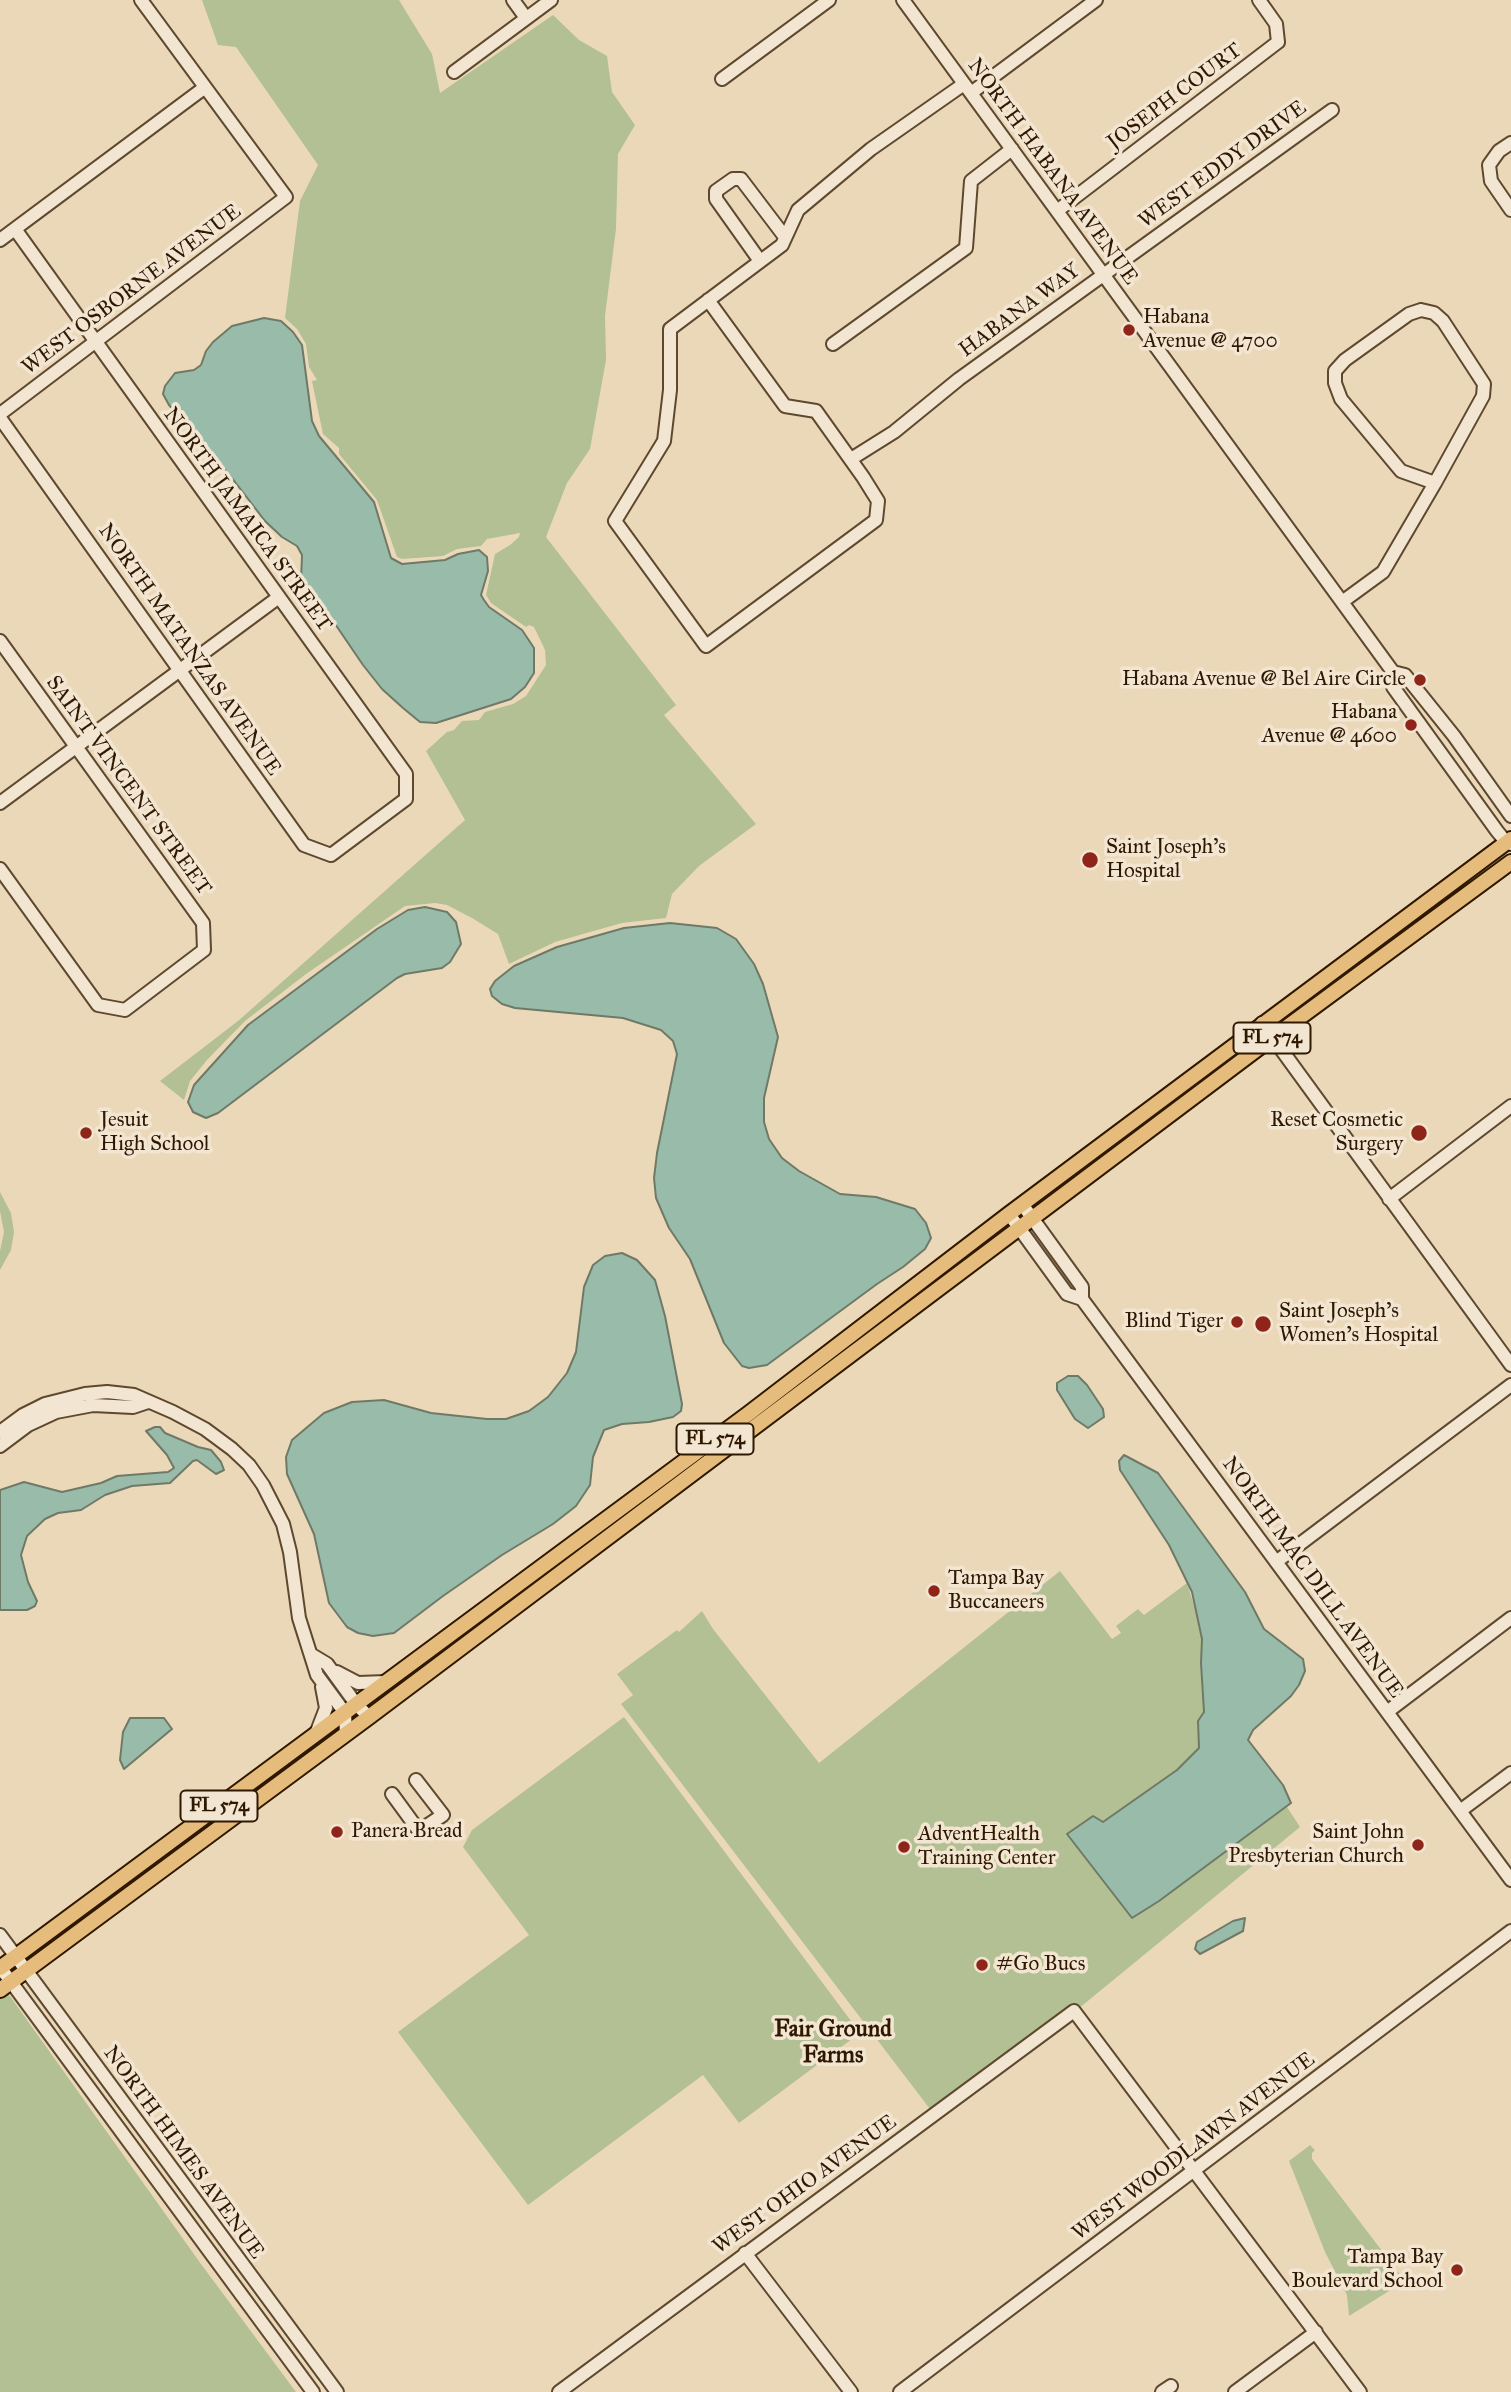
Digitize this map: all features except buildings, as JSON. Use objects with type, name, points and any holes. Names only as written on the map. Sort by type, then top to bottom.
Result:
[{"type":"main road","name":"FL 574","points":[[0,1968],[748,1414],[1262,1023],[1509,842]]},
{"type":"main road","name":"FL 574","points":[[5,1986],[369,1717],[1272,1038],[1511,862]]},
{"type":"street","points":[[0,240],[204,88],[141,0]]},
{"type":"street","points":[[513,0],[526,18]]},
{"type":"street","points":[[454,72],[551,0]]},
{"type":"street","points":[[722,79],[829,0]]},
{"type":"street","name":"NORTH HABANA AVENUE","points":[[903,0],[1342,601],[1393,672],[1393,687],[1509,842]]},
{"type":"street","points":[[708,300],[785,406],[816,411],[878,501],[876,520],[706,646],[615,521],[664,441],[670,390],[670,330],[708,300],[782,245],[798,210],[871,149],[968,89],[1096,0]]},
{"type":"street","name":"JOSEPH COURT","points":[[1057,211],[1278,42],[1276,24],[1259,0]]},
{"type":"street","name":"WEST OSBORNE AVENUE","points":[[0,416],[286,197],[204,88]]},
{"type":"street","name":"WEST EDDY DRIVE","points":[[1103,275],[1332,110]]},
{"type":"street","points":[[1511,143],[1499,151],[1489,165],[1491,181],[1511,210]]},
{"type":"street","points":[[834,344],[966,248],[971,181],[1012,149]]},
{"type":"street","points":[[760,261],[716,199],[716,191],[733,179],[741,178],[785,237]]},
{"type":"street","name":"NORTH JAMAICA STREET","points":[[15,229],[406,774],[406,799],[367,828]]},
{"type":"street","name":"HABANA WAY","points":[[851,459],[894,432],[959,379],[1103,275]]},
{"type":"street","points":[[1342,601],[1383,572],[1435,483],[1483,396],[1484,384],[1443,321],[1434,313],[1421,310],[1409,314],[1345,360],[1335,371],[1335,383],[1341,399],[1401,471],[1435,483]]},
{"type":"street","name":"NORTH MATANZAS AVENUE","points":[[0,416],[304,845],[331,855],[367,828]]},
{"type":"street","points":[[0,803],[279,597]]},
{"type":"street","name":"SAINT VINCENT STREET","points":[[0,641],[203,923],[204,950],[125,1010],[98,1005],[0,869]]},
{"type":"street","name":"NORTH HABANA AVENUE","points":[[1393,672],[1405,676],[1420,694],[1511,816]]},
{"type":"street","points":[[1262,1023],[1511,1365]]},
{"type":"street","points":[[1389,1199],[1511,1106]]},
{"type":"street","name":"NORTH MAC DILL AVENUE","points":[[1022,1204],[1083,1287],[1082,1299]]},
{"type":"street","name":"NORTH MAC DILL AVENUE","points":[[1009,1214],[1067,1294],[1082,1299],[1511,1880]]},
{"type":"street","points":[[1276,1562],[1511,1385]]},
{"type":"street","points":[[0,1432],[32,1410],[74,1396],[114,1393],[134,1395],[186,1418],[220,1439],[249,1465],[278,1513],[287,1538],[299,1618],[325,1695],[326,1708],[316,1734]]},
{"type":"street","points":[[0,1446],[27,1425],[55,1412],[93,1405],[133,1407],[148,1402]]},
{"type":"street","points":[[1387,1712],[1511,1619]]},
{"type":"street","points":[[312,1655],[345,1678],[358,1683],[386,1682]]},
{"type":"street","points":[[330,1667],[351,1708],[346,1734]]},
{"type":"street","points":[[319,1677],[351,1708],[369,1717]]},
{"type":"street","points":[[1460,1811],[1511,1773]]},
{"type":"street","points":[[392,1794],[419,1831],[443,1815],[416,1780]]},
{"type":"street","name":"WEST WOODLAWN AVENUE","points":[[900,2392],[1511,1931]]},
{"type":"street","name":"NORTH HIMES AVENUE","points":[[0,1935],[337,2392]]},
{"type":"street","name":"NORTH HIMES AVENUE","points":[[0,1968],[5,1986],[313,2392]]},
{"type":"street","name":"WEST OHIO AVENUE","points":[[559,2392],[1073,2011],[1195,2171]]},
{"type":"street","points":[[1195,2171],[1360,2392]]},
{"type":"street","points":[[745,2253],[851,2392]]},
{"type":"street","points":[[260,2320],[275,2308]]},
{"type":"street","points":[[1234,2392],[1316,2332]]},
{"type":"shaded area","points":[[202,0],[399,0],[432,54],[440,93],[553,15],[579,40],[607,56],[612,92],[635,125],[618,154],[616,229],[605,316],[606,360],[590,449],[567,483],[546,537],[676,705],[664,715],[756,824],[699,866],[672,894],[666,918],[622,923],[555,942],[509,964],[498,934],[472,918],[447,905],[435,903],[405,906],[306,974],[245,1021],[190,1081],[184,1100],[160,1081],[238,1021],[465,820],[426,751],[462,721],[479,720],[485,712],[513,704],[526,696],[546,665],[545,650],[534,627],[526,627],[491,603],[486,595],[495,554],[510,545],[520,533],[487,539],[481,546],[457,549],[443,556],[402,559],[397,557],[377,500],[339,454],[339,448],[323,434],[312,381],[317,380],[309,367],[306,344],[297,329],[285,318],[300,201],[318,165],[236,47],[218,45]]},
{"type":"shaded area","points":[[264,318],[281,321],[302,345],[312,421],[319,436],[374,502],[391,558],[402,564],[445,560],[479,550],[487,557],[488,571],[481,595],[489,607],[522,630],[534,648],[534,673],[525,687],[511,699],[436,723],[420,722],[403,708],[382,689],[301,581],[302,555],[297,546],[282,537],[265,521],[169,405],[163,394],[165,386],[175,373],[194,370],[201,365],[213,342],[232,326]]},
{"type":"shaded area","points":[[425,907],[447,912],[456,922],[461,944],[450,962],[442,968],[405,974],[397,978],[218,1113],[206,1118],[193,1112],[188,1102],[194,1085],[248,1025],[377,929],[408,910]]},
{"type":"shaded area","points":[[670,923],[717,928],[736,939],[754,964],[763,984],[778,1037],[764,1098],[764,1122],[769,1139],[782,1158],[840,1194],[876,1197],[915,1209],[926,1223],[931,1238],[925,1249],[903,1267],[767,1365],[749,1368],[742,1366],[724,1343],[690,1259],[669,1228],[656,1198],[654,1178],[657,1153],[677,1054],[673,1041],[661,1030],[623,1018],[515,1008],[502,1004],[492,996],[490,989],[495,981],[514,966],[557,947],[624,928]]},
{"type":"shaded area","points":[[0,1192],[11,1213],[14,1232],[11,1250],[0,1270],[4,1232]]},
{"type":"shaded area","points":[[622,1253],[637,1260],[655,1280],[665,1316],[682,1404],[681,1411],[673,1417],[622,1424],[604,1430],[593,1457],[590,1485],[576,1506],[443,1596],[394,1633],[373,1636],[347,1627],[329,1603],[314,1534],[287,1474],[286,1457],[292,1440],[324,1413],[352,1402],[384,1400],[431,1413],[487,1419],[506,1419],[529,1411],[548,1397],[567,1373],[576,1352],[584,1287],[593,1265],[605,1256]]},
{"type":"shaded area","points":[[1068,1376],[1078,1376],[1103,1409],[1104,1417],[1088,1428],[1075,1419],[1057,1390],[1057,1383]]},
{"type":"shaded area","points":[[160,1427],[165,1433],[198,1447],[211,1450],[224,1470],[216,1474],[197,1460],[193,1461],[170,1483],[132,1486],[105,1495],[81,1510],[58,1513],[45,1519],[27,1536],[21,1555],[28,1582],[37,1601],[35,1606],[27,1610],[0,1610],[0,1490],[24,1482],[62,1492],[101,1483],[117,1476],[168,1472],[174,1468],[167,1455],[146,1431]]},
{"type":"shaded area","points":[[1124,1455],[1158,1473],[1245,1592],[1264,1629],[1303,1659],[1305,1671],[1291,1696],[1253,1730],[1248,1740],[1283,1785],[1291,1803],[1132,1918],[1067,1834],[1093,1816],[1103,1822],[1177,1770],[1199,1748],[1198,1721],[1204,1712],[1202,1639],[1192,1592],[1169,1545],[1120,1470],[1119,1461]]},
{"type":"shaded area","name":"AdventHealth Training Center","points":[[1060,1571],[1112,1639],[1121,1633],[1116,1626],[1138,1609],[1144,1615],[1187,1583],[1198,1618],[1202,1639],[1204,1713],[1198,1721],[1199,1748],[1177,1770],[1103,1822],[1093,1816],[1132,1918],[1287,1807],[1300,1827],[1078,2009],[1074,2003],[930,2109],[621,1704],[633,1695],[617,1674],[677,1630],[679,1632],[702,1611],[713,1629],[819,1763]]},
{"type":"shaded area","points":[[624,1717],[860,2033],[739,2123],[703,2075],[528,2205],[398,2032],[529,1935],[463,1847],[472,1830]]},
{"type":"shaded area","points":[[130,1718],[164,1718],[172,1729],[124,1769],[120,1760],[123,1732]]},
{"type":"shaded area","points":[[1245,1918],[1243,1931],[1200,1954],[1195,1949],[1197,1942],[1233,1921]]},
{"type":"shaded area","points":[[7,1992],[296,2392],[0,2392],[0,1997]]},
{"type":"shaded area","points":[[1310,2145],[1315,2150],[1312,2159],[1405,2281],[1349,2316],[1347,2295],[1325,2252],[1289,2161]]},
{"type":"place","name":"Habana Avenue @ 4700","points":[[1129,330]]},
{"type":"place","name":"Habana Avenue @ Bel Aire Circle","points":[[1420,680]]},
{"type":"place","name":"Habana Avenue @ 4600","points":[[1411,725]]},
{"type":"place","name":"Saint Joseph's Hospital","points":[[1090,860]]},
{"type":"place","name":"Jesuit High School","points":[[86,1133]]},
{"type":"place","name":"Reset Cosmetic Surgery","points":[[1419,1133]]},
{"type":"place","name":"Blind Tiger","points":[[1237,1322]]},
{"type":"place","name":"Saint Joseph's Women's Hospital","points":[[1263,1324]]},
{"type":"place","name":"Tampa Bay Buccaneers","points":[[934,1591]]},
{"type":"place","name":"Panera Bread","points":[[337,1832]]},
{"type":"place","name":"Saint John Presbyterian Church","points":[[1418,1845]]},
{"type":"place","name":"AdventHealth Training Center","points":[[904,1847]]},
{"type":"place","name":"#Go Bucs","points":[[982,1965]]},
{"type":"place","name":"Tampa Bay Boulevard School","points":[[1457,2270]]},
{"type":"district","name":"Fair Ground Farms","points":[[833,2043]]}]
